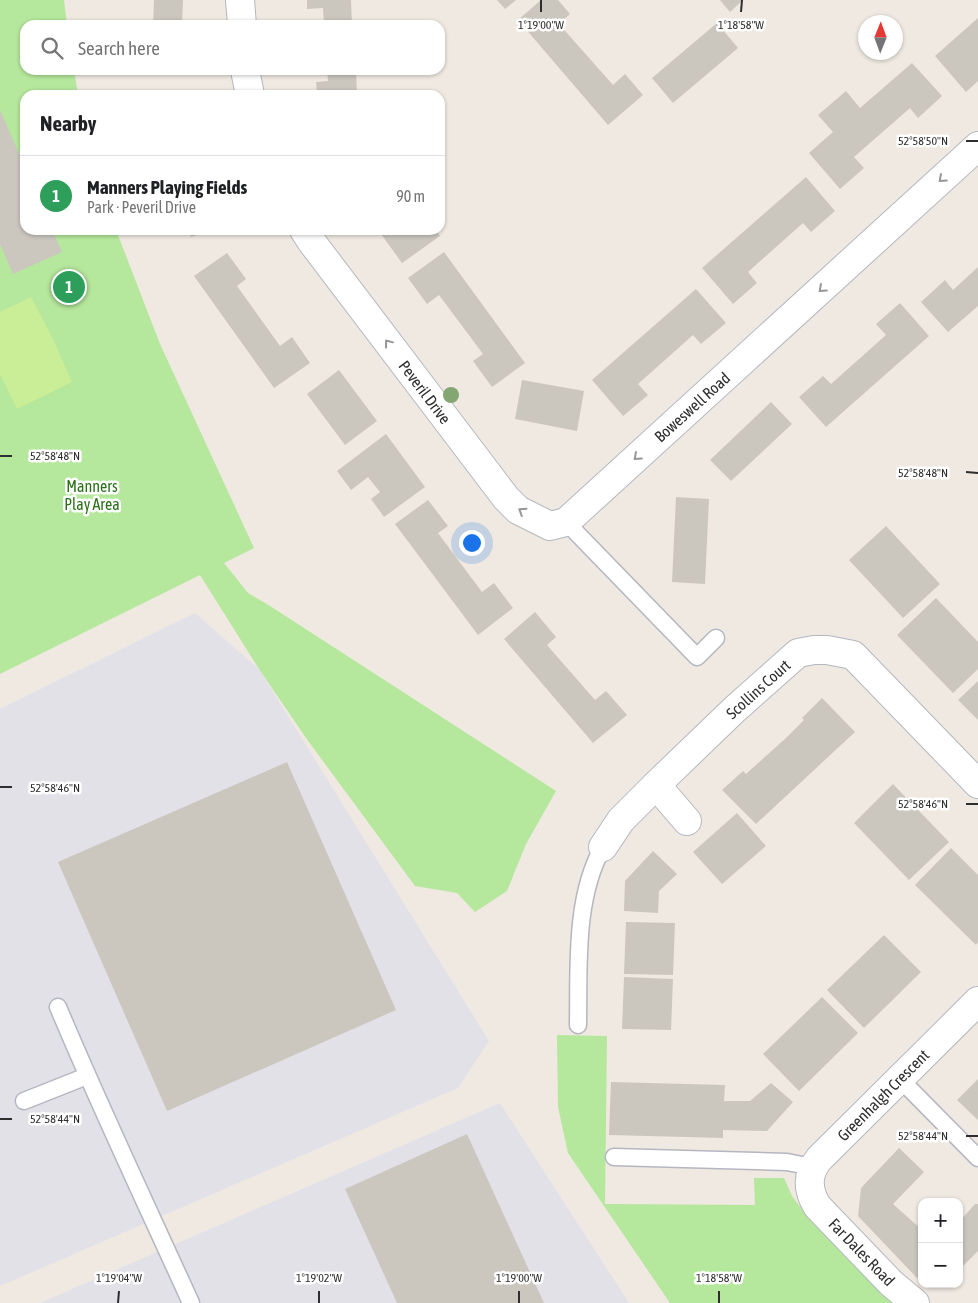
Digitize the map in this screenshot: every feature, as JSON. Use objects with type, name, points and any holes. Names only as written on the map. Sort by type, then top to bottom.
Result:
[{"type":"street","points":[[240,0],[242,20]]},
{"type":"street","points":[[246,75],[249,90]]},
{"type":"street","name":"Boweswell Road","points":[[566,522],[978,146]]},
{"type":"street","name":"Peveril Drive","points":[[307,235],[506,498],[518,510],[550,526],[566,522]]},
{"type":"street","name":"Scollins Court","points":[[603,848],[621,820],[735,709],[798,653],[814,650],[827,650],[853,656],[978,784]]},
{"type":"street","points":[[656,785],[687,821]]},
{"type":"street","name":"Greenhalgh Crescent","points":[[812,1168],[899,1078],[978,1002]]},
{"type":"street","name":"Far Dales Road","points":[[812,1168],[810,1184],[812,1198],[817,1206],[891,1284],[915,1303]]},
{"type":"lane","points":[[566,522],[697,658],[716,638]]},
{"type":"lane","points":[[578,1025],[580,925],[595,861],[603,848]]},
{"type":"lane","points":[[58,1008],[87,1076],[191,1303]]},
{"type":"lane","points":[[24,1101],[87,1076]]},
{"type":"lane","points":[[899,1078],[978,1158]]},
{"type":"lane","points":[[614,1157],[787,1162],[812,1168]]},
{"type":"shaded area","points":[[195,613],[259,669],[489,1041],[458,1088],[0,1286],[0,709]]},
{"type":"shaded area","points":[[500,1103],[629,1303],[40,1303]]},
{"type":"green space","name":"Manners Play Area","points":[[0,0],[64,0],[66,20],[20,20],[20,75],[75,75],[77,90],[20,90],[20,235],[118,235],[160,344],[254,548],[224,563],[248,593],[556,791],[526,844],[507,891],[475,912],[457,893],[415,886],[306,738],[259,669],[200,575],[0,674]]},
{"type":"green space","points":[[31,297],[53,339],[72,382],[17,409],[0,374],[0,312]]},
{"type":"green space","points":[[557,1035],[607,1036],[605,1204],[755,1205],[754,1178],[784,1178],[792,1196],[809,1219],[892,1303],[670,1303],[568,1153],[558,1107]]},
{"type":"building","points":[[154,0],[183,0],[182,20],[153,20]]},
{"type":"building","points":[[307,0],[351,0],[352,20],[324,20],[323,8],[307,9]]},
{"type":"building","points":[[497,0],[516,0],[505,9]]},
{"type":"building","points":[[541,0],[558,0],[570,14],[559,24],[613,85],[625,74],[643,95],[608,125],[518,20]]},
{"type":"building","points":[[720,0],[743,0],[730,12]]},
{"type":"building","points":[[978,18],[978,81],[966,92],[935,56]]},
{"type":"building","points":[[717,23],[738,48],[673,103],[652,78]]},
{"type":"building","points":[[912,63],[942,96],[918,118],[910,108],[854,157],[864,168],[840,189],[809,153],[833,132],[818,115],[846,91],[860,108]]},
{"type":"building","points":[[327,75],[356,75],[357,90],[317,90],[316,82],[328,81]]},
{"type":"building","points":[[0,110],[20,156],[20,235],[54,235],[62,252],[13,274],[0,244]]},
{"type":"building","points":[[806,177],[835,211],[811,232],[803,223],[748,272],[757,283],[733,304],[702,268]]},
{"type":"building","points":[[382,235],[439,235],[440,236],[402,263]]},
{"type":"building","points":[[444,252],[525,363],[492,387],[473,361],[483,354],[439,295],[427,304],[408,278]]},
{"type":"building","points":[[227,253],[246,279],[237,286],[280,346],[292,337],[310,363],[274,388],[194,276]]},
{"type":"building","points":[[978,267],[978,306],[948,332],[921,302],[945,280],[953,290]]},
{"type":"building","points":[[696,289],[726,323],[701,344],[693,335],[638,384],[648,395],[623,416],[592,380]]},
{"type":"building","points":[[900,303],[929,336],[826,427],[799,397],[823,376],[831,384],[886,335],[876,324]]},
{"type":"building","points":[[339,370],[377,421],[345,445],[307,394]]},
{"type":"building","points":[[522,380],[584,391],[577,431],[515,419]]},
{"type":"building","points":[[771,402],[792,424],[731,481],[710,460]]},
{"type":"building","points":[[386,434],[425,487],[384,517],[371,499],[380,492],[368,477],[351,490],[337,471]]},
{"type":"building","points":[[676,497],[709,499],[705,584],[672,582]]},
{"type":"building","points":[[428,500],[448,526],[438,533],[482,592],[494,583],[513,608],[478,635],[395,524]]},
{"type":"building","points":[[886,526],[940,584],[903,618],[849,560]]},
{"type":"building","points":[[936,598],[978,642],[978,669],[953,693],[897,635]]},
{"type":"building","points":[[535,612],[556,637],[547,645],[595,700],[606,691],[627,715],[593,743],[504,639]]},
{"type":"building","points":[[978,681],[978,720],[958,700]]},
{"type":"building","points":[[822,698],[855,732],[756,824],[722,790],[743,771],[746,774],[786,738]]},
{"type":"building","points":[[287,762],[396,1010],[167,1111],[58,862]]},
{"type":"building","points":[[893,784],[949,842],[909,880],[854,823]]},
{"type":"building","points":[[737,813],[766,846],[722,884],[693,852]]},
{"type":"building","points":[[951,848],[978,875],[978,942],[976,945],[915,885]]},
{"type":"building","points":[[653,851],[677,874],[659,891],[658,913],[624,911],[625,881]]},
{"type":"building","points":[[626,922],[675,923],[673,975],[624,974]]},
{"type":"building","points":[[884,935],[921,972],[864,1028],[827,990]]},
{"type":"building","points":[[624,977],[673,979],[671,1030],[622,1029]]},
{"type":"building","points":[[822,997],[858,1033],[799,1091],[763,1054]]},
{"type":"building","points":[[978,1079],[978,1120],[957,1100]]},
{"type":"building","points":[[611,1082],[725,1085],[724,1101],[750,1101],[771,1083],[793,1102],[767,1131],[723,1130],[723,1138],[609,1135]]},
{"type":"building","points":[[467,1134],[544,1303],[397,1303],[345,1189]]},
{"type":"building","points":[[899,1148],[924,1172],[893,1204],[918,1226],[918,1278],[858,1216],[861,1188]]},
{"type":"building","points":[[975,1204],[978,1204],[978,1251],[963,1266],[963,1243],[963,1218]]},
{"type":"place","name":"Manners Playing Fields","points":[[69,287]]}]
